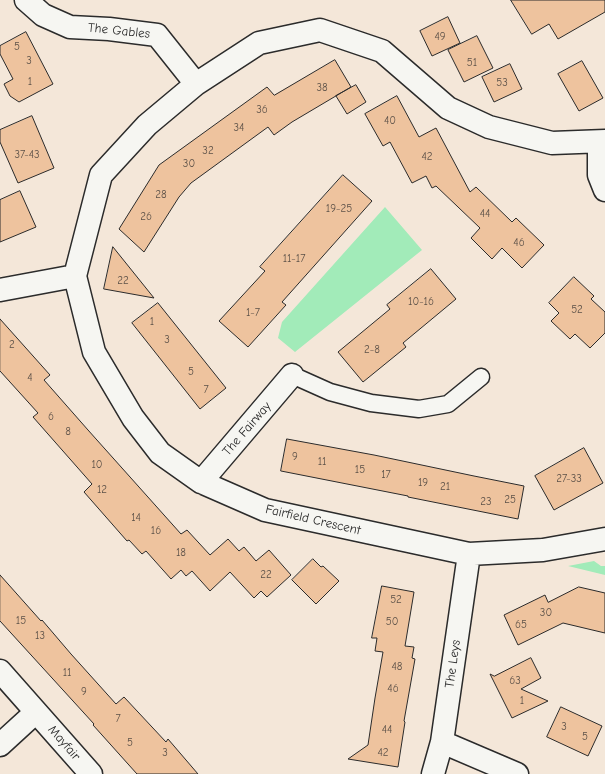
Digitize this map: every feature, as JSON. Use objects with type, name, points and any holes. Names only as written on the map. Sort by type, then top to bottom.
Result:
[{"type":"street","name":"The Gables","points":[[26,0],[43,15],[70,27],[109,29],[157,35],[196,84]]},
{"type":"street","points":[[0,290],[75,276],[102,175],[147,126],[196,84],[259,43],[320,30],[382,51],[448,108],[489,126],[552,143],[602,142],[599,175],[605,190]]},
{"type":"street","name":"Fairfield Crescent","points":[[75,276],[94,352],[133,418],[160,452],[201,482],[265,510],[469,554],[543,550],[605,539]]},
{"type":"street","name":"The Fairway","points":[[201,482],[292,376]]},
{"type":"street","name":"The Leys","points":[[434,774],[442,742],[469,554]]},
{"type":"street","name":"Mayfair","points":[[0,671],[91,774]]},
{"type":"street","points":[[0,745],[36,712]]},
{"type":"street","points":[[442,742],[517,774]]},
{"type":"lane","points":[[292,376],[330,392],[371,403],[419,410],[448,404],[481,377]]},
{"type":"green space","points":[[385,207],[422,250],[295,352],[278,338],[282,322]]},
{"type":"green space","points":[[594,561],[601,566],[605,566],[605,575],[568,566]]},
{"type":"building","points":[[511,0],[605,0],[605,12],[558,39],[549,24],[532,34]]},
{"type":"building","points":[[448,17],[460,43],[432,56],[420,31]]},
{"type":"building","points":[[26,32],[53,84],[19,102],[10,96],[4,84],[13,79],[0,54],[0,46]]},
{"type":"building","points":[[477,36],[493,68],[464,82],[448,50]]},
{"type":"building","points":[[335,60],[351,87],[292,122],[274,135],[268,127],[191,183],[179,197],[144,252],[119,229],[159,165],[267,87],[274,95]]},
{"type":"building","points":[[582,61],[603,98],[579,111],[558,74]]},
{"type":"building","points":[[510,64],[522,89],[494,102],[482,77]]},
{"type":"building","points":[[356,85],[366,102],[347,114],[336,96]]},
{"type":"building","points":[[397,96],[419,137],[436,128],[470,192],[476,187],[512,222],[516,218],[544,245],[522,268],[502,248],[492,259],[471,238],[480,228],[436,186],[432,188],[426,176],[412,183],[390,142],[383,146],[365,114]]},
{"type":"building","points":[[32,116],[54,168],[18,183],[0,142],[0,130]]},
{"type":"building","points":[[343,175],[372,201],[282,302],[286,305],[248,347],[219,321],[265,271],[260,267]]},
{"type":"building","points":[[20,191],[36,227],[0,242],[0,200]]},
{"type":"building","points":[[113,247],[154,298],[104,289]]},
{"type":"building","points":[[431,269],[456,299],[403,343],[406,347],[363,382],[338,352],[390,309],[387,305]]},
{"type":"building","points":[[574,277],[594,296],[591,299],[605,312],[605,333],[590,348],[575,334],[570,339],[551,321],[559,313],[549,303]]},
{"type":"building","points":[[158,303],[226,388],[200,409],[132,323]]},
{"type":"building","points":[[0,319],[50,375],[44,380],[181,534],[187,530],[210,555],[228,539],[239,551],[244,547],[256,561],[269,550],[291,575],[267,597],[261,591],[254,598],[230,572],[210,591],[192,571],[186,576],[181,570],[171,579],[146,551],[142,554],[129,540],[127,541],[84,492],[92,484],[33,417],[38,413],[0,371]]},
{"type":"building","points":[[287,439],[374,455],[524,486],[518,519],[281,471]]},
{"type":"building","points":[[584,448],[603,483],[554,510],[535,476]]},
{"type":"building","points":[[313,559],[339,581],[316,604],[292,580]]},
{"type":"building","points":[[0,575],[116,704],[124,697],[166,742],[168,739],[198,774],[137,774],[93,725],[94,724],[0,621]]},
{"type":"building","points":[[382,586],[414,592],[405,646],[414,647],[412,658],[415,659],[404,721],[398,767],[348,759],[368,745],[383,652],[375,651],[377,638],[372,638]]},
{"type":"building","points":[[579,587],[605,593],[605,633],[563,623],[518,645],[504,615],[545,595],[548,602]]},
{"type":"building","points":[[531,658],[541,678],[521,689],[548,701],[512,718],[490,674],[494,676]]},
{"type":"building","points":[[561,707],[602,726],[588,756],[547,737]]}]
